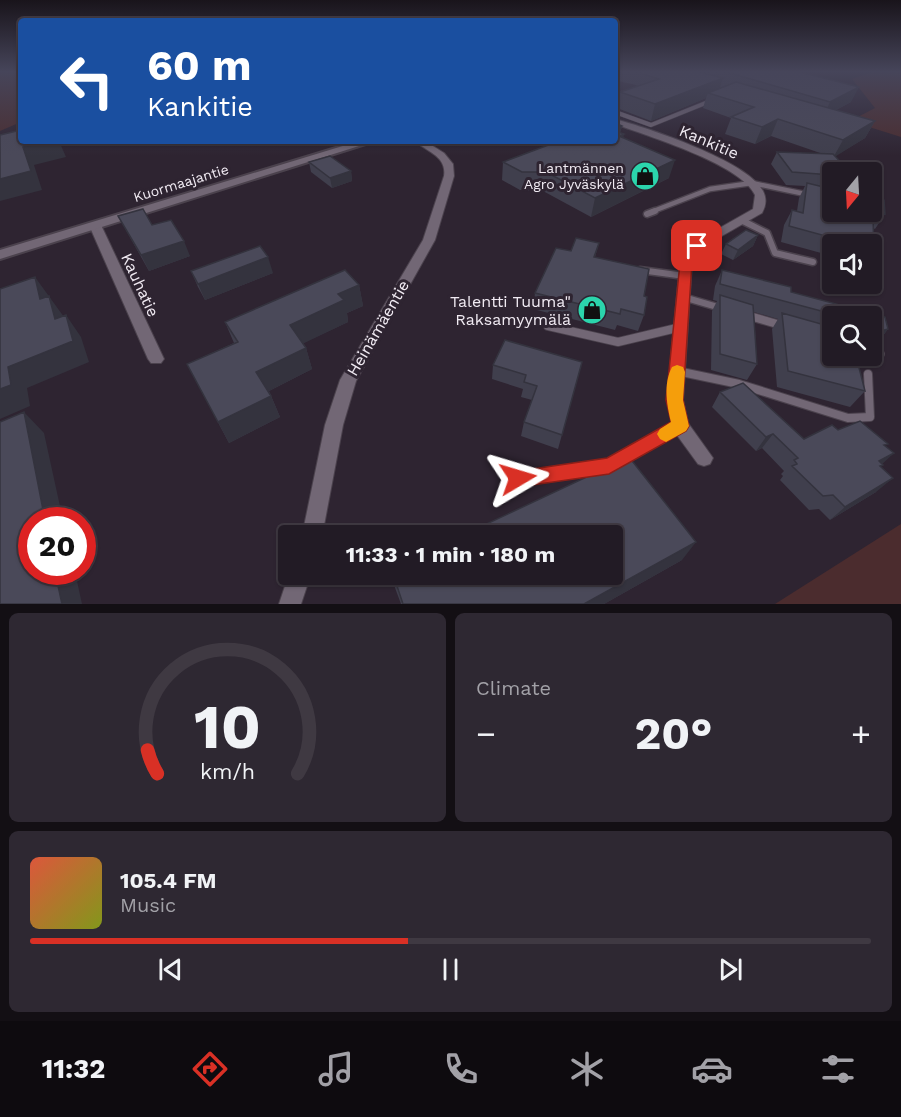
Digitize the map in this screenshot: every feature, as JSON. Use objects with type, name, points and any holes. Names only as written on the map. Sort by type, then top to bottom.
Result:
[{"type":"street","name":"Kankitie","points":[[620,123],[731,167],[752,183]]},
{"type":"street","name":"Kuormaajantie","points":[[0,255],[360,144]]},
{"type":"street","name":"Heinämäentie","points":[[314,525],[334,425],[348,380],[429,240],[450,176],[448,162],[423,144]]},
{"type":"street","points":[[704,458],[680,426],[675,400],[686,263],[697,246],[758,211],[761,201],[752,183]]},
{"type":"street","name":"Kauhatie","points":[[95,225],[156,359]]},
{"type":"street","points":[[290,604],[296,585]]},
{"type":"lane","points":[[618,113],[651,125],[715,99]]},
{"type":"lane","points":[[620,123],[637,120]]},
{"type":"lane","points":[[647,214],[710,189],[752,183],[821,197]]},
{"type":"lane","points":[[743,221],[767,233],[775,253],[813,262]]},
{"type":"lane","points":[[630,268],[685,276]]},
{"type":"lane","points":[[683,297],[729,310]]},
{"type":"lane","points":[[741,314],[798,330]]},
{"type":"lane","points":[[548,326],[618,342],[681,327]]},
{"type":"lane","points":[[677,371],[739,384],[848,418],[870,417],[868,374]]},
{"type":"lane","points":[[518,478],[609,466],[680,426]]},
{"type":"shaded area","points":[[0,99],[18,99],[18,123],[0,131]]},
{"type":"shaded area","points":[[868,99],[901,99],[901,137],[850,121],[875,108]]},
{"type":"shaded area","points":[[901,524],[901,604],[775,604]]},
{"type":"building","points":[[641,99],[668,99],[655,104]]},
{"type":"building","points":[[728,99],[797,99],[875,121],[843,140],[778,119],[762,127],[731,117],[754,107]]},
{"type":"building","points":[[18,131],[18,144],[36,144],[23,147],[31,171],[0,179],[0,135]]},
{"type":"building","points":[[618,132],[624,134],[619,136],[675,160],[595,198],[546,172],[522,172],[503,162],[551,144],[618,144]]},
{"type":"building","points":[[777,152],[833,154],[841,162],[822,162],[822,174],[792,172]]},
{"type":"building","points":[[330,156],[351,171],[330,178],[309,162]]},
{"type":"building","points":[[807,183],[822,187],[822,222],[873,222],[873,234],[822,235],[789,226],[792,210],[803,213]]},
{"type":"building","points":[[882,200],[884,200],[885,214],[882,213]]},
{"type":"building","points":[[143,209],[152,225],[171,220],[184,241],[141,255],[118,216]]},
{"type":"building","points":[[746,230],[758,235],[738,250],[726,244]]},
{"type":"building","points":[[576,238],[599,243],[594,257],[649,269],[644,296],[647,297],[644,315],[621,309],[620,314],[535,293],[556,248],[571,251]]},
{"type":"building","points":[[260,246],[268,257],[198,284],[191,271]]},
{"type":"building","points":[[345,270],[359,285],[338,294],[344,300],[290,325],[306,348],[256,372],[271,396],[218,422],[187,364],[238,342],[225,322]]},
{"type":"building","points":[[722,270],[791,287],[791,292],[844,306],[822,306],[822,311],[720,284]]},
{"type":"building","points":[[35,277],[40,299],[49,296],[55,319],[66,315],[73,341],[8,367],[11,385],[0,389],[0,289]]},
{"type":"building","points":[[720,295],[753,305],[757,364],[720,354]]},
{"type":"building","points":[[782,313],[822,324],[822,366],[859,366],[865,391],[788,371]]},
{"type":"building","points":[[882,316],[885,317],[888,329],[882,331]]},
{"type":"building","points":[[505,340],[582,362],[562,435],[524,422],[537,386],[524,382],[526,375],[493,365]]},
{"type":"building","points":[[743,383],[804,439],[832,425],[838,430],[860,421],[888,444],[884,445],[894,453],[879,461],[883,465],[880,466],[893,478],[845,507],[833,495],[823,496],[792,466],[797,464],[794,460],[798,458],[773,434],[766,437],[720,392]]},
{"type":"building","points":[[24,412],[42,507],[18,507],[18,585],[58,585],[62,604],[0,604],[0,422]]},
{"type":"building","points":[[629,457],[696,542],[623,582],[623,525],[484,525]]},
{"type":"building","points":[[397,585],[618,585],[584,604],[403,604]]},
{"type":"slow traffic","points":[[666,434],[680,426],[675,400],[677,372]]},
{"type":"place","name":"Lantmännen Agro Jyväskylä","points":[[645,176]]},
{"type":"place","name":"Talentti Tuuma\" Raksamyymälä","points":[[592,310]]},
{"type":"route","points":[[518,478],[609,466],[680,426],[675,400],[686,263],[697,246]]}]
